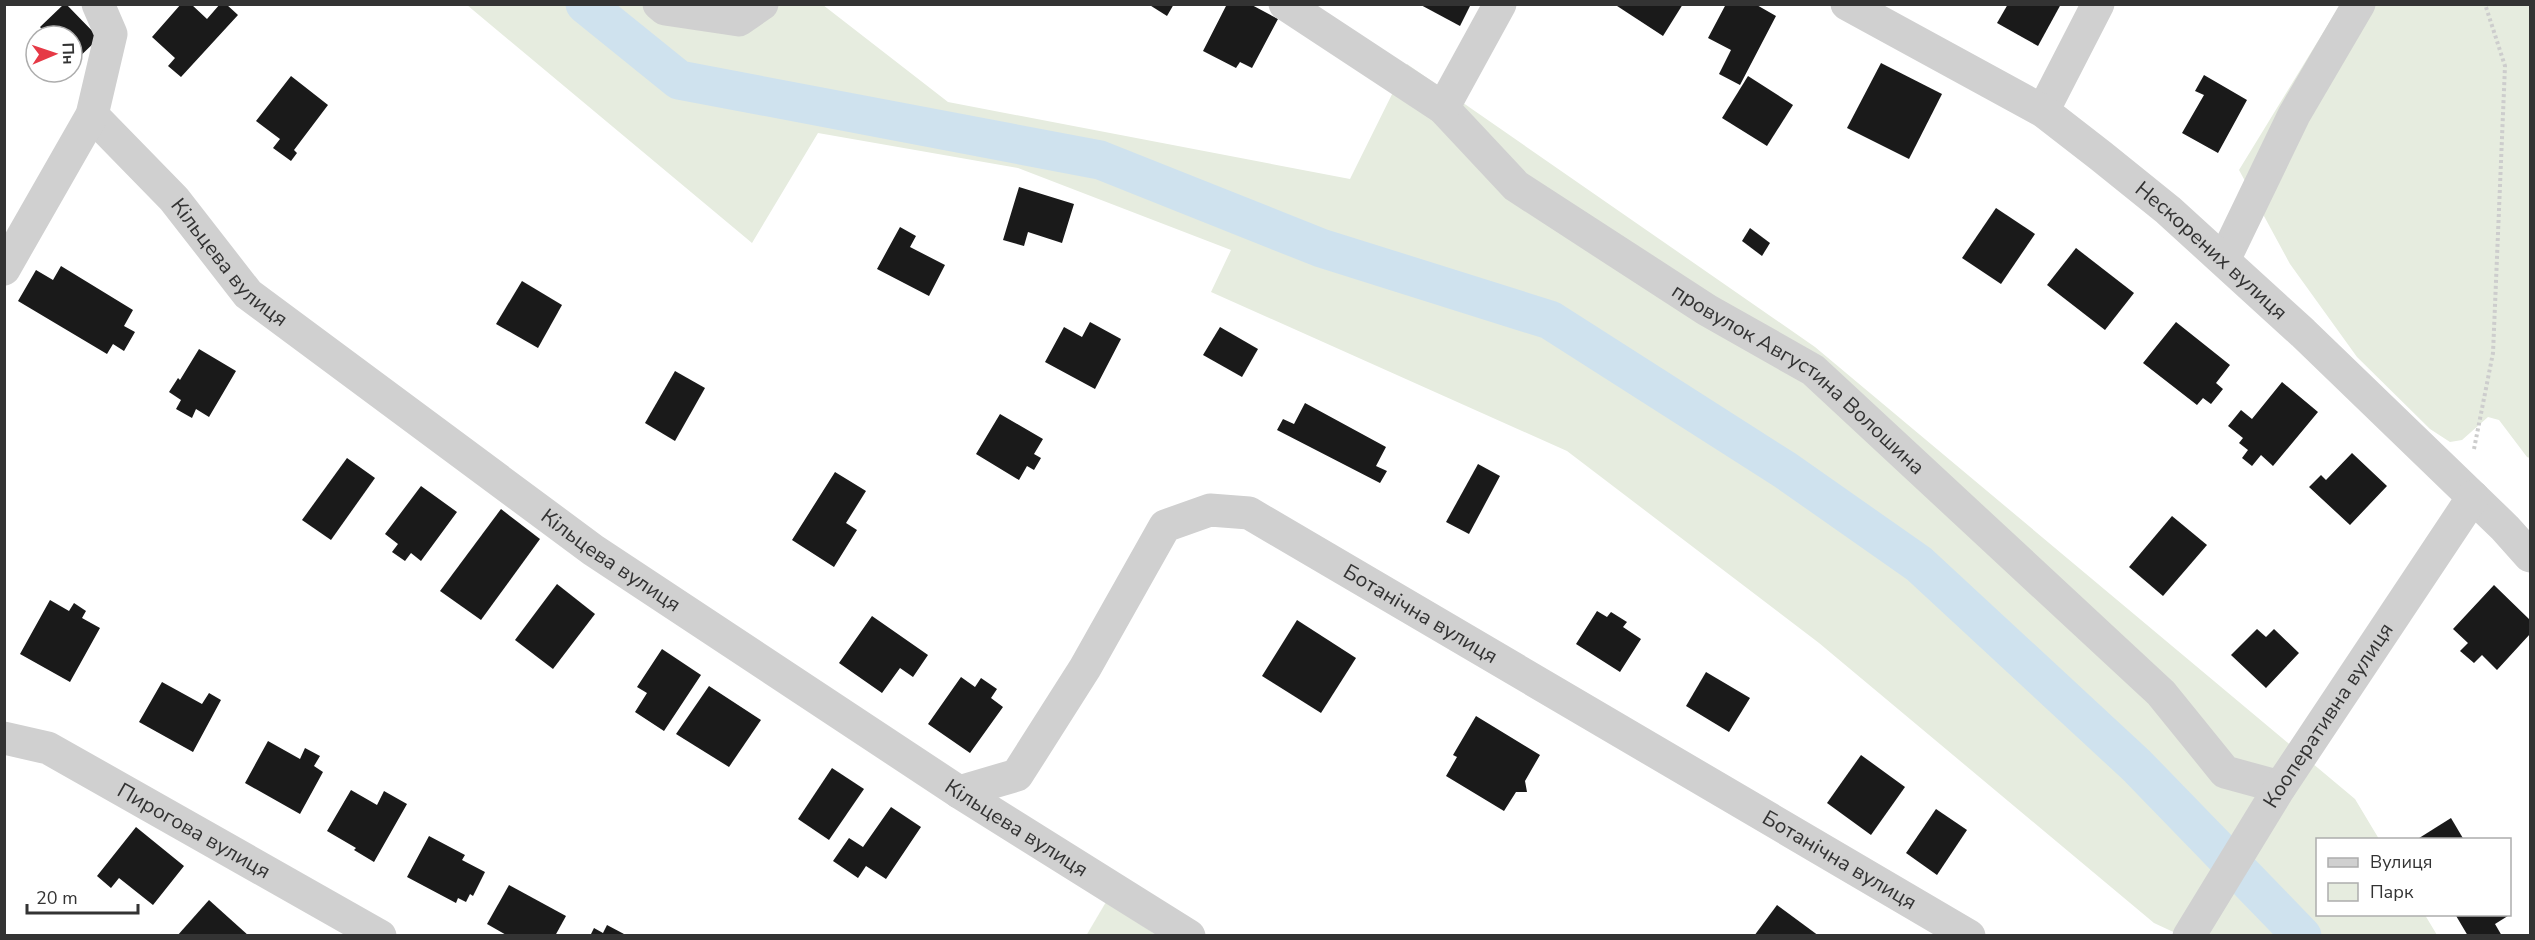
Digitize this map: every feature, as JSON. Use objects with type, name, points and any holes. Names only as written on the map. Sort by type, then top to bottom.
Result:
[{"type":"street","points":[[4,269],[92,115],[111,34],[98,4]]},
{"type":"street","points":[[659,4],[665,9],[739,20],[762,4]]},
{"type":"street","name":"провулок Августина Волошина","points":[[1285,4],[1443,108],[1515,186],[1707,310],[1813,370],[2161,693],[2226,772],[2280,787]]},
{"type":"street","points":[[1443,108],[1500,4]]},
{"type":"street","name":"Нескорених вулиця","points":[[1847,4],[2043,111],[2168,210],[2303,333],[2467,491],[2530,556]]},
{"type":"street","points":[[2043,111],[2098,4]]},
{"type":"street","points":[[2224,260],[2294,115],[2359,4]]},
{"type":"street","name":"Кільцева вулиця","points":[[92,115],[174,199],[248,294],[593,550],[960,792],[1190,936]]},
{"type":"street","name":"Кооперативна вулиця","points":[[2197,930],[2280,787],[2467,491]]},
{"type":"street","name":"Ботанічна вулиця","points":[[960,792],[1017,775],[1085,668],[1165,526],[1210,510],[1249,513],[1969,936]]},
{"type":"street","name":"Пирогова вулиця","points":[[4,738],[48,748],[380,936]]},
{"type":"path","points":[[2467,491],[2493,353],[2505,66],[2485,4]]},
{"type":"green space","points":[[467,5],[823,5],[948,102],[1350,179],[1407,64],[1815,347],[2355,799],[2378,838],[2316,838],[2316,916],[2426,916],[2437,935],[2182,936],[2154,923],[1819,643],[1567,451],[1211,292],[1231,250],[1018,168],[818,133],[752,243]]},
{"type":"green space","points":[[2340,5],[2530,5],[2530,458],[2499,420],[2488,417],[2462,440],[2450,442],[2430,429],[2357,357],[2290,264],[2239,170]]},
{"type":"green space","points":[[1106,902],[1158,936],[1086,936]]},
{"type":"building","points":[[66,4],[99,38],[84,52],[84,24],[43,24]]},
{"type":"building","points":[[181,4],[191,4],[207,19],[220,4],[226,4],[238,15],[181,77],[168,66],[175,58],[152,37]]},
{"type":"building","points":[[1148,4],[1174,4],[1167,16]]},
{"type":"building","points":[[1227,4],[1250,4],[1278,19],[1252,68],[1240,62],[1236,68],[1203,51]]},
{"type":"building","points":[[1419,4],[1471,4],[1460,26]]},
{"type":"building","points":[[1614,4],[1683,4],[1663,36]]},
{"type":"building","points":[[1726,4],[1755,4],[1776,16],[1740,85],[1719,74],[1731,50],[1708,38]]},
{"type":"building","points":[[2008,4],[2061,4],[2038,46],[1997,23]]},
{"type":"building","points":[[1881,63],[1942,94],[1909,159],[1847,128]]},
{"type":"building","points":[[2204,75],[2247,100],[2218,153],[2182,133],[2204,95],[2195,91]]},
{"type":"building","points":[[291,76],[328,105],[294,150],[297,153],[291,161],[273,148],[280,139],[256,121]]},
{"type":"building","points":[[1748,76],[1793,105],[1767,146],[1722,118]]},
{"type":"building","points":[[1019,187],[1074,204],[1062,243],[1028,232],[1024,246],[1003,240]]},
{"type":"building","points":[[1996,208],[2035,234],[2001,284],[1962,258]]},
{"type":"building","points":[[900,227],[916,236],[910,247],[945,265],[929,296],[877,269]]},
{"type":"building","points":[[1750,228],[1770,243],[1762,256],[1742,241]]},
{"type":"building","points":[[2076,248],[2134,293],[2105,330],[2047,285]]},
{"type":"building","points":[[61,266],[133,310],[124,326],[135,332],[124,351],[113,344],[107,354],[18,301],[36,270],[53,280]]},
{"type":"building","points":[[522,281],[562,305],[538,348],[496,324]]},
{"type":"building","points":[[1090,322],[1121,339],[1095,389],[1045,362],[1064,327],[1082,337]]},
{"type":"building","points":[[2176,322],[2230,365],[2216,383],[2223,389],[2211,404],[2203,398],[2197,405],[2143,363]]},
{"type":"building","points":[[1220,327],[1258,349],[1242,377],[1203,355]]},
{"type":"building","points":[[199,349],[236,371],[209,417],[196,409],[192,418],[176,409],[181,400],[169,392],[178,378],[180,380]]},
{"type":"building","points":[[675,371],[705,388],[675,441],[645,423]]},
{"type":"building","points":[[2282,382],[2318,412],[2273,466],[2261,455],[2252,466],[2242,458],[2248,450],[2239,443],[2243,438],[2228,426],[2241,410],[2252,419]]},
{"type":"building","points":[[1305,403],[1386,447],[1376,466],[1387,471],[1380,483],[1277,430],[1283,419],[1294,424]]},
{"type":"building","points":[[1000,414],[1043,439],[1034,454],[1041,458],[1034,470],[1027,466],[1019,480],[976,454]]},
{"type":"building","points":[[2352,453],[2387,486],[2350,525],[2309,487],[2321,475],[2326,480]]},
{"type":"building","points":[[347,458],[375,478],[331,540],[302,520]]},
{"type":"building","points":[[1478,464],[1500,476],[1469,534],[1446,522]]},
{"type":"building","points":[[835,472],[866,491],[846,523],[857,530],[834,567],[792,540]]},
{"type":"building","points":[[421,486],[457,512],[421,561],[411,553],[405,561],[392,552],[398,544],[385,534]]},
{"type":"building","points":[[501,509],[540,539],[481,620],[440,591]]},
{"type":"building","points":[[2172,516],[2207,545],[2163,596],[2129,567]]},
{"type":"building","points":[[557,584],[595,614],[553,669],[515,640]]},
{"type":"building","points":[[2494,585],[2530,620],[2530,634],[2497,670],[2482,655],[2474,663],[2460,651],[2468,643],[2453,629]]},
{"type":"building","points":[[50,600],[69,611],[74,603],[86,611],[82,618],[100,628],[70,682],[20,654]]},
{"type":"building","points":[[1597,611],[1607,617],[1611,612],[1627,622],[1623,627],[1641,639],[1620,672],[1576,644]]},
{"type":"building","points":[[872,616],[928,655],[913,677],[900,668],[882,693],[839,663]]},
{"type":"building","points":[[1297,620],[1356,658],[1321,713],[1262,676]]},
{"type":"building","points":[[2257,629],[2266,637],[2274,629],[2299,653],[2266,688],[2231,655]]},
{"type":"building","points":[[662,649],[701,675],[664,731],[635,712],[647,693],[637,687]]},
{"type":"building","points":[[1706,672],[1750,698],[1729,732],[1686,706]]},
{"type":"building","points":[[961,677],[975,687],[981,678],[997,689],[991,698],[1003,707],[970,753],[928,724]]},
{"type":"building","points":[[162,682],[202,704],[209,693],[221,700],[193,752],[139,722]]},
{"type":"building","points":[[709,686],[761,720],[729,767],[676,734]]},
{"type":"building","points":[[1476,716],[1540,755],[1525,781],[1527,792],[1516,792],[1504,811],[1446,776],[1457,757],[1453,755]]},
{"type":"building","points":[[268,741],[300,759],[305,748],[320,756],[314,766],[323,772],[300,814],[245,783]]},
{"type":"building","points":[[1861,755],[1905,787],[1871,835],[1827,803]]},
{"type":"building","points":[[832,768],[864,789],[829,840],[798,819]]},
{"type":"building","points":[[351,790],[377,805],[384,791],[407,804],[374,862],[327,831]]},
{"type":"building","points":[[891,807],[921,827],[886,879],[866,866],[858,878],[833,861],[849,838],[863,847]]},
{"type":"building","points":[[1936,809],[1967,830],[1937,875],[1906,853]]},
{"type":"building","points":[[2451,818],[2463,838],[2419,838]]},
{"type":"building","points":[[136,827],[184,866],[153,905],[119,878],[111,888],[97,876]]},
{"type":"building","points":[[429,836],[465,855],[462,860],[485,872],[473,896],[470,894],[466,902],[458,898],[456,903],[407,877]]},
{"type":"building","points":[[509,885],[566,916],[555,936],[508,936],[487,924]]},
{"type":"building","points":[[209,900],[249,936],[177,936]]},
{"type":"building","points":[[1777,905],[1819,936],[1754,936]]},
{"type":"building","points":[[2456,916],[2508,916],[2495,924],[2502,936],[2468,936]]},
{"type":"building","points":[[607,925],[624,934],[623,936],[590,936],[594,928],[603,933]]},
{"type":"waterway","points":[[585,4],[679,80],[1100,160],[1321,248],[1550,320],[1785,470],[1919,564],[2136,765],[2302,936]]}]
